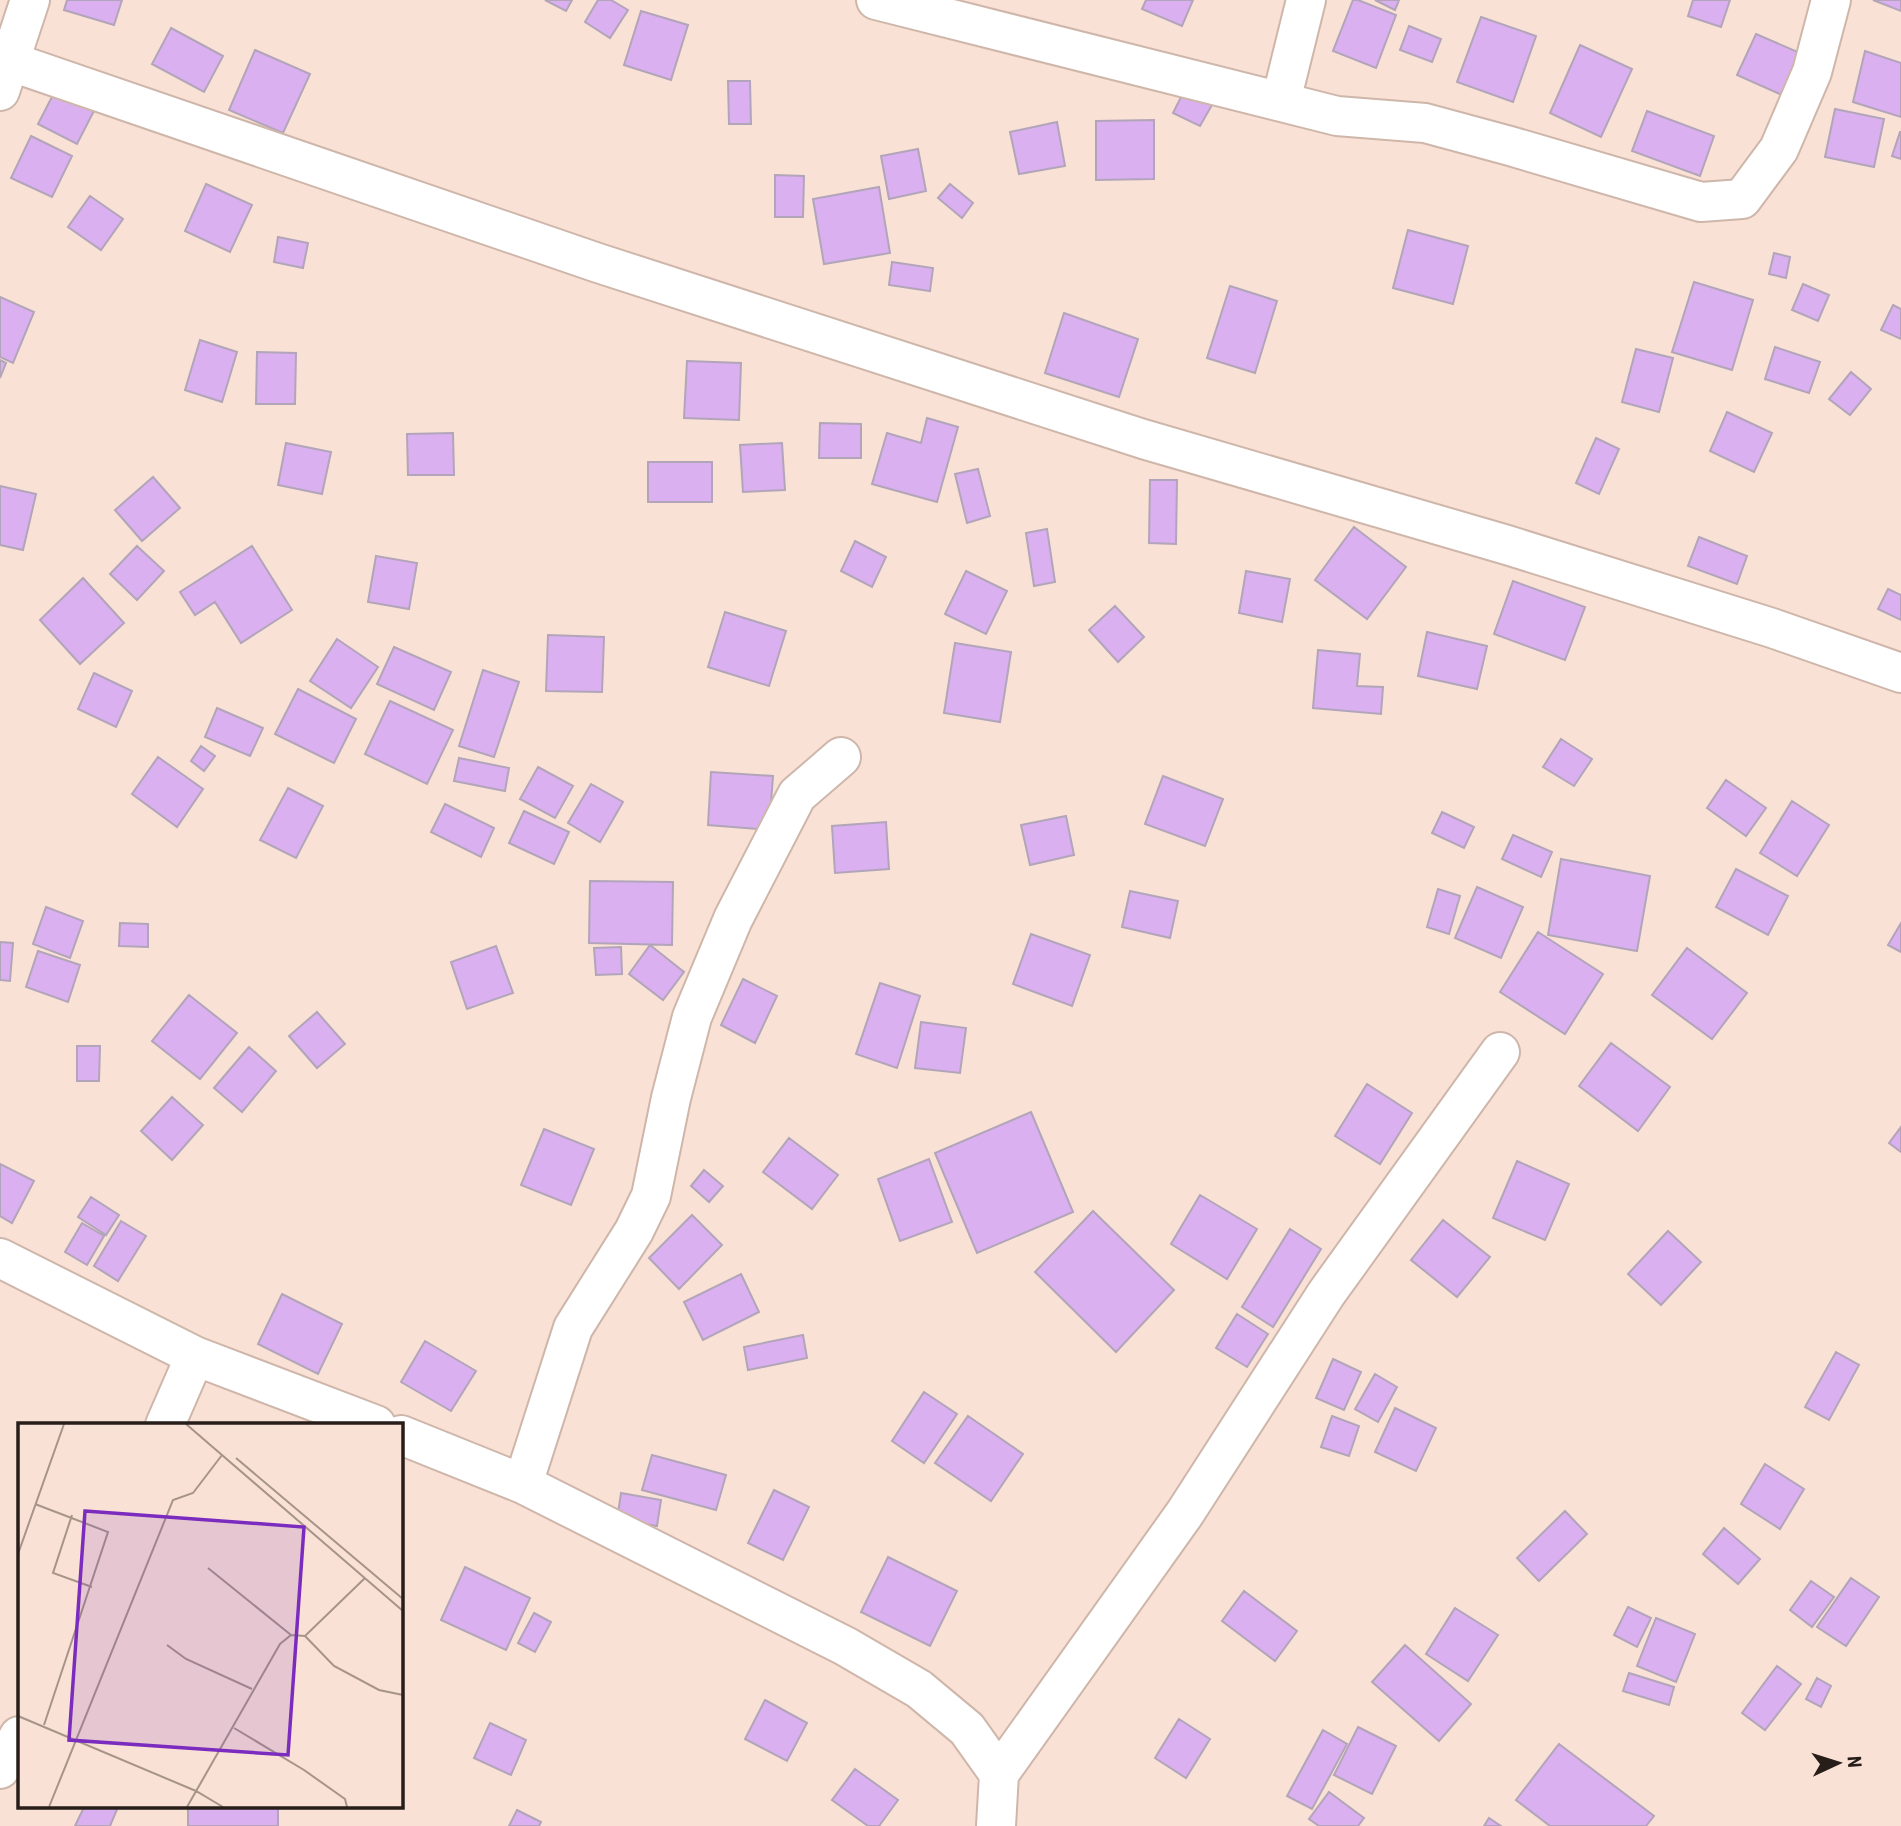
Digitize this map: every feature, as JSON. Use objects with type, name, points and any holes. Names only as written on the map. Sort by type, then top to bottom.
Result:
[{"type":"street","points":[[30,0],[3,70],[1143,439],[1507,545],[1772,628],[1901,673]]},
{"type":"street","points":[[876,0],[1337,116],[1425,124],[1701,202],[1742,199],[1779,149],[1812,72],[1830,0]]},
{"type":"street","points":[[1281,101],[1306,0]]},
{"type":"street","points":[[523,1484],[573,1328],[634,1231],[652,1196],[671,1098],[692,1017],[733,919],[797,795],[841,757]]},
{"type":"street","points":[[996,1826],[999,1774],[1185,1513],[1326,1294],[1500,1052]]},
{"type":"street","points":[[0,1258],[195,1356],[371,1423]]},
{"type":"street","points":[[166,1423],[195,1356]]},
{"type":"street","points":[[402,1435],[523,1484],[845,1646],[919,1689],[967,1729],[999,1774]]},
{"type":"street","points":[[0,1769],[18,1738]]},
{"type":"building","points":[[67,0],[122,0],[114,25],[64,10]]},
{"type":"building","points":[[545,0],[572,0],[566,11]]},
{"type":"building","points":[[598,0],[611,0],[628,10],[610,38],[585,22]]},
{"type":"building","points":[[1146,0],[1193,0],[1182,26],[1142,9]]},
{"type":"building","points":[[1353,0],[1396,15],[1376,68],[1333,51]]},
{"type":"building","points":[[1375,0],[1399,0],[1395,10]]},
{"type":"building","points":[[1693,0],[1730,0],[1721,27],[1688,16]]},
{"type":"building","points":[[1873,0],[1901,0],[1901,11]]},
{"type":"building","points":[[641,11],[688,25],[671,80],[624,65]]},
{"type":"building","points":[[1481,17],[1536,36],[1513,102],[1457,82]]},
{"type":"building","points":[[1409,26],[1441,39],[1432,62],[1400,50]]},
{"type":"building","points":[[171,28],[223,56],[204,92],[152,64]]},
{"type":"building","points":[[1756,34],[1800,53],[1782,95],[1737,75]]},
{"type":"building","points":[[1580,45],[1632,69],[1601,137],[1550,113]]},
{"type":"building","points":[[255,50],[310,74],[283,133],[229,110]]},
{"type":"building","points":[[1865,51],[1901,63],[1901,117],[1853,102]]},
{"type":"building","points":[[728,81],[750,81],[751,124],[729,124]]},
{"type":"building","points":[[58,85],[97,105],[77,144],[38,124]]},
{"type":"building","points":[[1184,91],[1212,105],[1200,126],[1173,113]]},
{"type":"building","points":[[1835,109],[1884,119],[1874,167],[1825,157]]},
{"type":"building","points":[[1647,111],[1714,136],[1700,176],[1632,151]]},
{"type":"building","points":[[1154,120],[1154,179],[1096,180],[1096,121]]},
{"type":"building","points":[[1057,122],[1065,166],[1019,174],[1010,132]]},
{"type":"building","points":[[1901,132],[1901,159],[1892,156]]},
{"type":"building","points":[[31,136],[72,156],[52,197],[11,178]]},
{"type":"building","points":[[918,149],[926,191],[889,199],[881,156]]},
{"type":"building","points":[[775,175],[804,176],[803,217],[775,217]]},
{"type":"building","points":[[206,184],[252,205],[230,252],[185,231]]},
{"type":"building","points":[[950,184],[973,203],[962,218],[938,198]]},
{"type":"building","points":[[879,187],[890,253],[824,264],[813,199]]},
{"type":"building","points":[[90,196],[123,219],[101,250],[68,227]]},
{"type":"building","points":[[1408,230],[1468,246],[1453,304],[1393,288]]},
{"type":"building","points":[[278,237],[308,243],[303,268],[274,262]]},
{"type":"building","points":[[1774,253],[1790,257],[1786,278],[1769,274]]},
{"type":"building","points":[[892,262],[933,268],[930,291],[889,285]]},
{"type":"building","points":[[1694,282],[1753,300],[1732,370],[1672,352]]},
{"type":"building","points":[[1803,284],[1829,295],[1818,321],[1792,310]]},
{"type":"building","points":[[1230,286],[1277,301],[1255,373],[1207,358]]},
{"type":"building","points":[[0,297],[34,312],[13,363],[0,357]]},
{"type":"building","points":[[1893,305],[1901,309],[1901,339],[1881,330]]},
{"type":"building","points":[[1064,313],[1138,339],[1119,397],[1045,373]]},
{"type":"building","points":[[200,340],[237,352],[222,402],[185,390]]},
{"type":"building","points":[[1775,347],[1820,362],[1809,393],[1765,379]]},
{"type":"building","points":[[1636,349],[1673,358],[1659,412],[1622,402]]},
{"type":"building","points":[[257,352],[296,353],[295,404],[256,404]]},
{"type":"building","points":[[0,360],[6,363],[0,378]]},
{"type":"building","points":[[687,361],[741,363],[739,420],[684,418]]},
{"type":"building","points":[[1851,372],[1871,389],[1850,415],[1829,399]]},
{"type":"building","points":[[1727,412],[1772,433],[1754,472],[1710,451]]},
{"type":"building","points":[[927,418],[958,427],[937,502],[872,484],[887,433],[921,443]]},
{"type":"building","points":[[820,423],[861,424],[861,458],[819,458]]},
{"type":"building","points":[[453,433],[454,475],[408,475],[407,434]]},
{"type":"building","points":[[1596,438],[1619,449],[1599,494],[1576,483]]},
{"type":"building","points":[[286,443],[331,452],[322,494],[278,485]]},
{"type":"building","points":[[782,443],[785,490],[743,492],[740,445]]},
{"type":"building","points":[[648,462],[712,462],[712,502],[648,502]]},
{"type":"building","points":[[978,469],[990,516],[967,523],[955,474]]},
{"type":"building","points":[[153,477],[180,508],[142,541],[115,510]]},
{"type":"building","points":[[1150,480],[1177,480],[1176,544],[1149,543]]},
{"type":"building","points":[[0,486],[36,494],[23,550],[0,545]]},
{"type":"building","points":[[1354,527],[1406,567],[1367,619],[1315,580]]},
{"type":"building","points":[[1047,529],[1055,582],[1034,586],[1026,533]]},
{"type":"building","points":[[1699,537],[1747,556],[1737,584],[1688,566]]},
{"type":"building","points":[[855,541],[886,557],[872,587],[841,571]]},
{"type":"building","points":[[137,546],[164,571],[137,600],[110,574]]},
{"type":"building","points":[[252,546],[292,610],[241,643],[215,602],[195,615],[180,592]]},
{"type":"building","points":[[376,556],[417,563],[409,609],[368,602]]},
{"type":"building","points":[[966,571],[1007,591],[986,634],[945,614]]},
{"type":"building","points":[[1246,571],[1290,579],[1282,622],[1239,613]]},
{"type":"building","points":[[83,578],[124,623],[80,664],[40,620]]},
{"type":"building","points":[[1513,581],[1585,607],[1565,660],[1494,634]]},
{"type":"building","points":[[1888,589],[1901,595],[1901,620],[1878,609]]},
{"type":"building","points":[[1115,606],[1144,637],[1118,662],[1089,630]]},
{"type":"building","points":[[725,612],[786,631],[769,686],[708,667]]},
{"type":"building","points":[[1427,632],[1487,646],[1477,689],[1418,676]]},
{"type":"building","points":[[548,635],[604,637],[602,692],[546,691]]},
{"type":"building","points":[[337,639],[378,667],[351,708],[310,681]]},
{"type":"building","points":[[955,643],[1011,652],[1000,722],[944,713]]},
{"type":"building","points":[[394,647],[451,672],[434,710],[377,684]]},
{"type":"building","points":[[1318,650],[1360,654],[1357,686],[1383,687],[1381,714],[1313,708]]},
{"type":"building","points":[[483,670],[519,682],[494,757],[459,746]]},
{"type":"building","points":[[94,673],[132,691],[116,727],[78,709]]},
{"type":"building","points":[[298,689],[356,719],[334,763],[275,734]]},
{"type":"building","points":[[390,701],[453,730],[427,784],[365,754]]},
{"type":"building","points":[[217,708],[263,728],[250,756],[205,737]]},
{"type":"building","points":[[1561,739],[1592,759],[1574,786],[1543,767]]},
{"type":"building","points":[[201,746],[215,756],[204,771],[191,761]]},
{"type":"building","points":[[158,757],[203,789],[177,827],[132,794]]},
{"type":"building","points":[[459,758],[509,768],[505,791],[454,781]]},
{"type":"building","points":[[538,767],[573,786],[555,818],[520,799]]},
{"type":"building","points":[[711,772],[773,776],[769,830],[708,825]]},
{"type":"building","points":[[1163,776],[1223,799],[1205,846],[1145,824]]},
{"type":"building","points":[[1726,780],[1766,808],[1746,836],[1707,808]]},
{"type":"building","points":[[591,784],[623,802],[600,842],[568,823]]},
{"type":"building","points":[[288,788],[323,806],[296,858],[260,840]]},
{"type":"building","points":[[1792,801],[1829,825],[1797,876],[1760,853]]},
{"type":"building","points":[[445,804],[494,828],[481,857],[431,832]]},
{"type":"building","points":[[524,811],[569,832],[554,864],[509,843]]},
{"type":"building","points":[[1442,812],[1474,827],[1464,848],[1432,833]]},
{"type":"building","points":[[1066,816],[1074,855],[1030,865],[1021,825]]},
{"type":"building","points":[[886,822],[889,869],[835,873],[832,826]]},
{"type":"building","points":[[1513,835],[1552,852],[1541,877],[1502,859]]},
{"type":"building","points":[[1561,859],[1650,876],[1637,951],[1548,935]]},
{"type":"building","points":[[1736,869],[1788,896],[1768,935],[1716,907]]},
{"type":"building","points":[[590,881],[673,882],[672,945],[589,943]]},
{"type":"building","points":[[1477,887],[1523,907],[1501,958],[1455,938]]},
{"type":"building","points":[[1438,889],[1460,896],[1449,934],[1427,927]]},
{"type":"building","points":[[1130,891],[1178,901],[1170,938],[1122,927]]},
{"type":"building","points":[[46,907],[83,921],[70,958],[33,944]]},
{"type":"building","points":[[120,923],[148,924],[148,947],[119,946]]},
{"type":"building","points":[[1901,923],[1901,952],[1888,945]]},
{"type":"building","points":[[1538,932],[1603,974],[1565,1034],[1500,992]]},
{"type":"building","points":[[1031,934],[1090,955],[1072,1006],[1013,984]]},
{"type":"building","points":[[0,942],[13,943],[10,981],[0,980]]},
{"type":"building","points":[[650,945],[684,972],[663,1000],[629,974]]},
{"type":"building","points":[[496,946],[513,993],[467,1009],[451,962]]},
{"type":"building","points":[[621,947],[622,974],[596,975],[594,948]]},
{"type":"building","points":[[1687,948],[1747,993],[1712,1039],[1652,995]]},
{"type":"building","points":[[38,951],[80,965],[68,1002],[26,987]]},
{"type":"building","points":[[743,979],[777,996],[755,1043],[721,1025]]},
{"type":"building","points":[[880,983],[920,996],[897,1068],[856,1054]]},
{"type":"building","points":[[189,995],[237,1033],[200,1079],[152,1041]]},
{"type":"building","points":[[317,1012],[345,1044],[317,1068],[289,1036]]},
{"type":"building","points":[[921,1022],[966,1028],[960,1073],[915,1068]]},
{"type":"building","points":[[1611,1043],[1670,1087],[1638,1131],[1579,1086]]},
{"type":"building","points":[[77,1046],[100,1046],[99,1081],[77,1081]]},
{"type":"building","points":[[249,1047],[276,1071],[242,1112],[214,1088]]},
{"type":"building","points":[[1367,1084],[1412,1113],[1380,1164],[1335,1136]]},
{"type":"building","points":[[172,1097],[203,1125],[172,1160],[141,1131]]},
{"type":"building","points":[[1031,1112],[1073,1212],[977,1253],[935,1153]]},
{"type":"building","points":[[1901,1127],[1901,1152],[1889,1143]]},
{"type":"building","points":[[544,1129],[594,1149],[571,1205],[521,1185]]},
{"type":"building","points":[[789,1138],[838,1175],[812,1209],[763,1172]]},
{"type":"building","points":[[929,1159],[952,1222],[900,1241],[878,1179]]},
{"type":"building","points":[[1517,1161],[1569,1184],[1545,1240],[1493,1218]]},
{"type":"building","points":[[0,1164],[34,1181],[12,1223],[0,1216]]},
{"type":"building","points":[[704,1170],[723,1186],[709,1202],[691,1186]]},
{"type":"building","points":[[1200,1195],[1257,1229],[1227,1279],[1171,1244]]},
{"type":"building","points":[[91,1197],[119,1215],[106,1235],[78,1217]]},
{"type":"building","points":[[1093,1211],[1174,1290],[1116,1352],[1035,1272]]},
{"type":"building","points":[[692,1215],[722,1245],[679,1289],[649,1258]]},
{"type":"building","points":[[1443,1220],[1490,1257],[1457,1297],[1411,1260]]},
{"type":"building","points":[[121,1221],[146,1236],[118,1281],[94,1266]]},
{"type":"building","points":[[82,1223],[104,1236],[87,1265],[65,1252]]},
{"type":"building","points":[[1290,1229],[1321,1249],[1273,1327],[1242,1307]]},
{"type":"building","points":[[1668,1231],[1701,1262],[1661,1305],[1628,1274]]},
{"type":"building","points":[[741,1274],[759,1312],[703,1340],[684,1302]]},
{"type":"building","points":[[282,1294],[342,1324],[318,1374],[258,1344]]},
{"type":"building","points":[[1237,1314],[1268,1334],[1247,1367],[1216,1348]]},
{"type":"building","points":[[803,1335],[807,1358],[748,1370],[744,1347]]},
{"type":"building","points":[[425,1341],[476,1371],[451,1411],[401,1382]]},
{"type":"building","points":[[1836,1352],[1859,1365],[1829,1420],[1805,1407]]},
{"type":"building","points":[[1333,1359],[1361,1372],[1344,1410],[1316,1398]]},
{"type":"building","points":[[1375,1374],[1397,1387],[1378,1422],[1355,1409]]},
{"type":"building","points":[[924,1392],[957,1414],[924,1463],[892,1441]]},
{"type":"building","points":[[1395,1408],[1436,1428],[1416,1471],[1375,1452]]},
{"type":"building","points":[[968,1416],[1023,1454],[991,1501],[935,1463]]},
{"type":"building","points":[[1332,1416],[1359,1426],[1349,1456],[1321,1447]]},
{"type":"building","points":[[652,1455],[726,1475],[716,1510],[642,1490]]},
{"type":"building","points":[[1765,1464],[1804,1489],[1780,1529],[1741,1504]]},
{"type":"building","points":[[774,1490],[809,1507],[783,1560],[748,1543]]},
{"type":"building","points":[[621,1493],[661,1500],[657,1526],[617,1520]]},
{"type":"building","points":[[1565,1511],[1587,1534],[1539,1581],[1517,1558]]},
{"type":"building","points":[[1724,1528],[1760,1559],[1738,1584],[1703,1554]]},
{"type":"building","points":[[888,1557],[957,1591],[930,1646],[861,1612]]},
{"type":"building","points":[[465,1567],[530,1598],[506,1650],[441,1620]]},
{"type":"building","points":[[1851,1578],[1879,1597],[1846,1646],[1817,1627]]},
{"type":"building","points":[[1811,1581],[1834,1597],[1812,1627],[1790,1610]]},
{"type":"building","points":[[1244,1591],[1297,1631],[1275,1661],[1222,1621]]},
{"type":"building","points":[[1628,1607],[1651,1618],[1637,1647],[1614,1635]]},
{"type":"building","points":[[1455,1608],[1498,1635],[1468,1681],[1426,1654]]},
{"type":"building","points":[[534,1613],[551,1622],[535,1652],[518,1643]]},
{"type":"building","points":[[1656,1618],[1695,1634],[1676,1682],[1637,1666]]},
{"type":"building","points":[[1405,1645],[1471,1704],[1439,1741],[1372,1682]]},
{"type":"building","points":[[1777,1666],[1801,1684],[1765,1730],[1742,1713]]},
{"type":"building","points":[[1629,1673],[1674,1687],[1669,1705],[1623,1691]]},
{"type":"building","points":[[1817,1678],[1831,1686],[1821,1707],[1806,1699]]},
{"type":"building","points":[[765,1700],[807,1723],[787,1761],[745,1739]]},
{"type":"building","points":[[1179,1719],[1210,1739],[1186,1778],[1155,1758]]},
{"type":"building","points":[[490,1723],[526,1740],[511,1775],[474,1758]]},
{"type":"building","points":[[1358,1727],[1396,1746],[1372,1794],[1334,1775]]},
{"type":"building","points":[[1323,1730],[1347,1744],[1312,1809],[1287,1796]]},
{"type":"building","points":[[1559,1744],[1654,1816],[1646,1826],[1550,1826],[1516,1800]]},
{"type":"building","points":[[855,1769],[898,1800],[879,1826],[868,1826],[832,1800]]},
{"type":"building","points":[[1329,1792],[1364,1818],[1358,1826],[1319,1826],[1309,1819]]},
{"type":"building","points":[[84,1808],[118,1808],[110,1826],[75,1826]]},
{"type":"building","points":[[188,1808],[278,1808],[278,1826],[188,1826]]},
{"type":"building","points":[[517,1810],[541,1822],[539,1826],[509,1826]]},
{"type":"building","points":[[1489,1818],[1501,1826],[1484,1826]]}]
